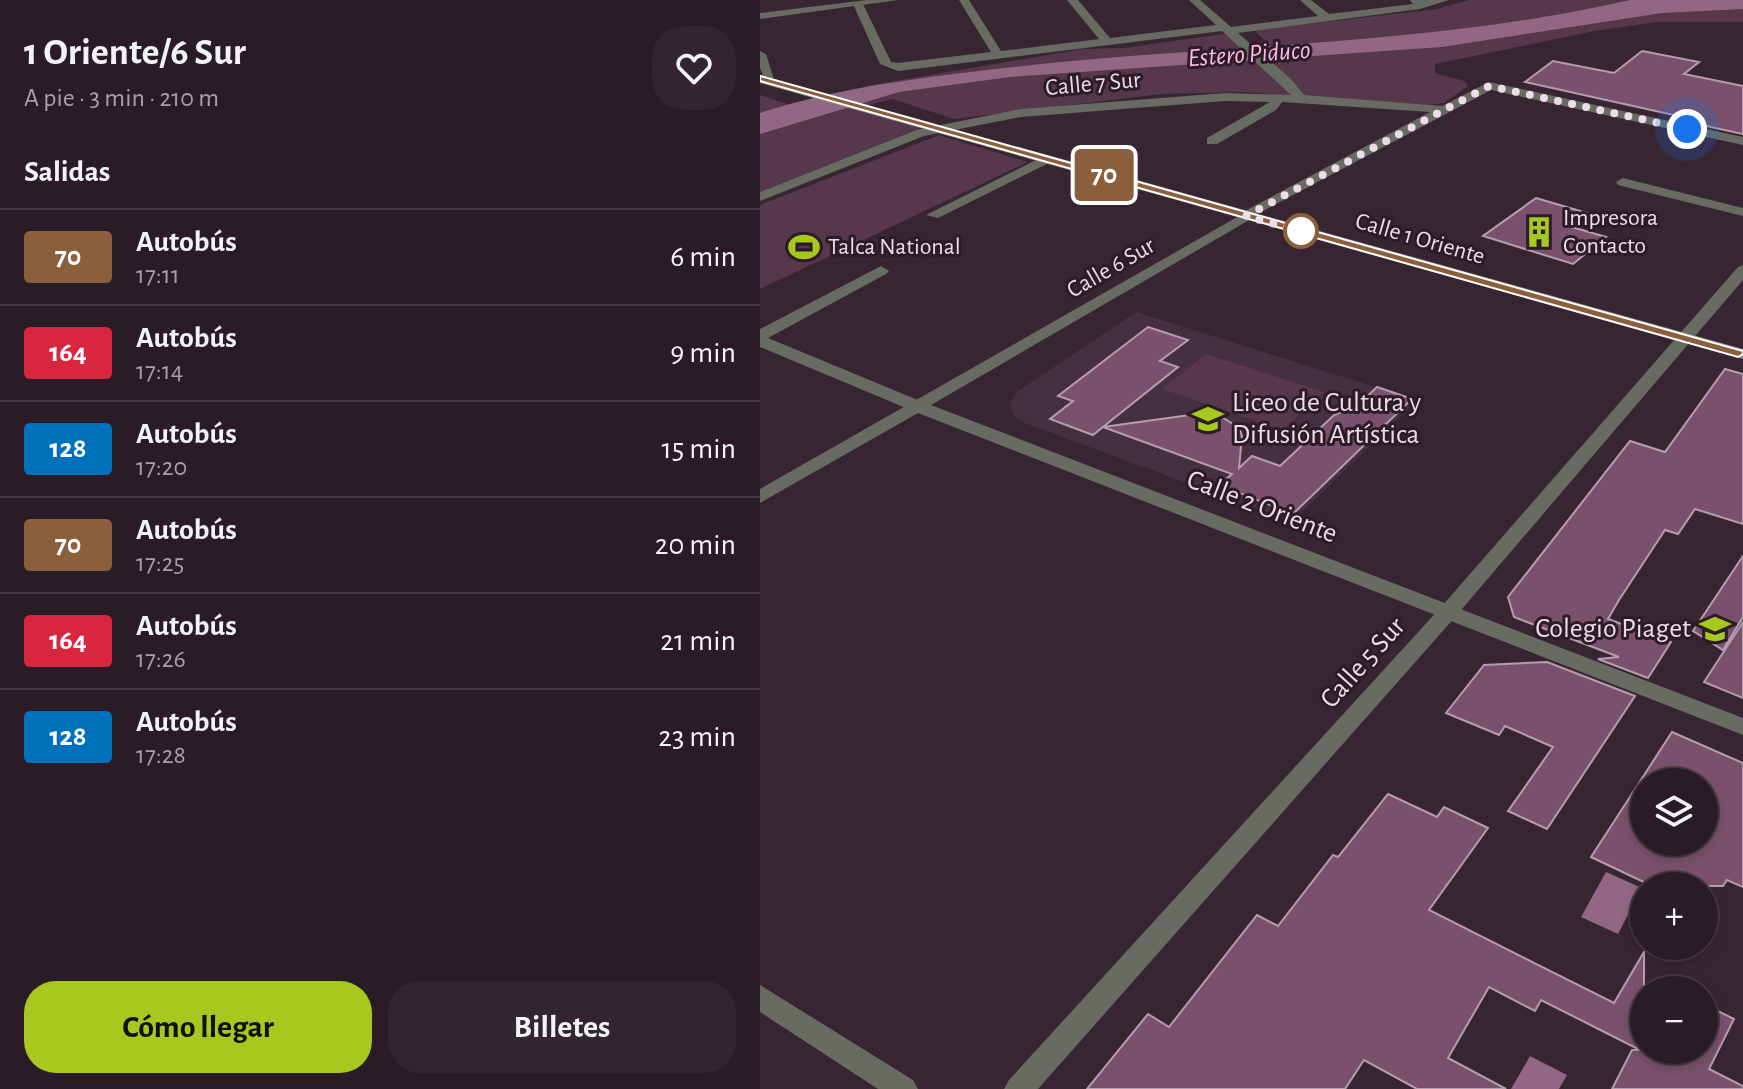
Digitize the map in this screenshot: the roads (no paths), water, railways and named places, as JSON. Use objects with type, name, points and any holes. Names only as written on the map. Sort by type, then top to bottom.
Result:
[{"type":"main road","name":"Calle 1 Oriente","points":[[766,81],[1743,354]]},
{"type":"street","points":[[760,16],[893,0]]},
{"type":"street","points":[[964,0],[998,55]]},
{"type":"street","points":[[1072,0],[1107,41]]},
{"type":"street","points":[[1194,0],[1287,82],[1300,98]]},
{"type":"street","points":[[1305,0],[1327,18]]},
{"type":"street","points":[[858,4],[886,64],[891,66],[1107,41],[1228,32],[1444,0]]},
{"type":"street","points":[[760,54],[766,81]]},
{"type":"street","name":"Calle 6 Sur","points":[[760,497],[1246,216],[1489,86],[1743,141]]},
{"type":"street","points":[[1212,141],[1272,107],[1279,98]]},
{"type":"street","name":"Calle 7 Sur","points":[[760,197],[936,129],[1021,113],[1169,99],[1279,98],[1444,110]]},
{"type":"street","points":[[933,215],[1046,159]]},
{"type":"street","points":[[1623,182],[1743,212]]},
{"type":"street","name":"Calle 5 Sur","points":[[1019,1089],[1449,611],[1743,270]]},
{"type":"street","points":[[760,339],[881,271]]},
{"type":"street","name":"Calle 2 Oriente","points":[[760,339],[919,407],[1743,727]]},
{"type":"street","points":[[760,997],[903,1089]]},
{"type":"water","name":"Estero Piduco","points":[[1630,0],[1743,0],[1743,9],[1662,13],[1442,47],[1010,77],[899,92],[760,134],[760,113],[820,96],[911,80],[1082,60],[1397,36],[1553,15]]},
{"type":"water","points":[[1606,872],[1630,883],[1630,911],[1618,934],[1581,917]]},
{"type":"water","points":[[1530,1056],[1567,1075],[1559,1089],[1511,1089]]},
{"type":"place","name":"Impresora Contacto","points":[[1539,232]]},
{"type":"place","name":"Talca National","points":[[804,247]]},
{"type":"place","name":"Liceo de Cultura y Difusión Artística","points":[[1208,419]]},
{"type":"place","name":"Colegio Piaget","points":[[1715,629]]}]
